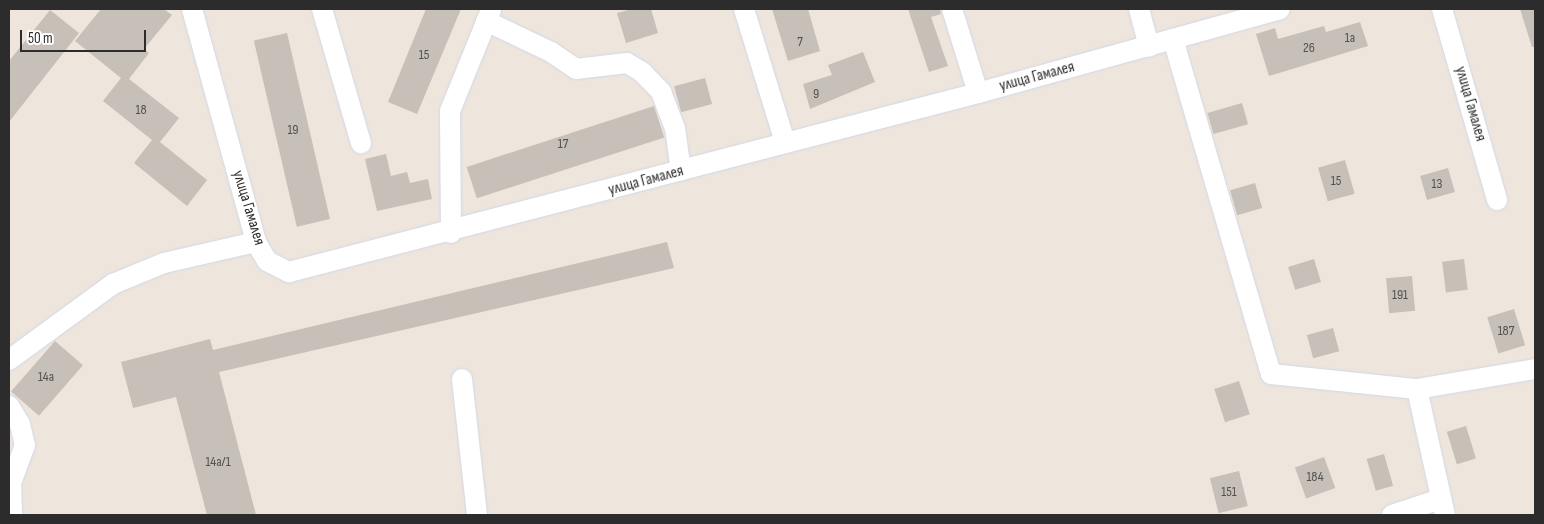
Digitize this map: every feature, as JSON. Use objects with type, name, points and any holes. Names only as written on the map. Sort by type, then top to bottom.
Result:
[{"type":"street","points":[[193,9],[200,9]]},
{"type":"street","name":"улица Гамалея","points":[[193,9],[256,242],[267,261],[289,272],[451,233],[785,142],[978,93],[1280,9]]},
{"type":"street","points":[[322,9],[361,143]]},
{"type":"street","points":[[744,9],[785,142]]},
{"type":"street","points":[[952,9],[978,93]]},
{"type":"street","points":[[1139,9],[1149,46]]},
{"type":"street","name":"улица Гамалея","points":[[1442,9],[1497,200]]},
{"type":"street","points":[[451,233],[450,110],[489,15],[576,69],[627,63],[642,72],[661,92],[674,128],[681,171]]},
{"type":"street","points":[[1173,40],[1271,374],[1417,389],[1535,368]]},
{"type":"street","points":[[9,360],[113,284],[164,264],[256,242]]},
{"type":"street","points":[[462,379],[477,515]]},
{"type":"street","points":[[1392,515],[1442,507],[1417,389]]},
{"type":"street","points":[[9,406],[20,424],[25,445],[11,483],[12,515]]},
{"type":"building","points":[[101,9],[164,9],[172,15],[144,49],[149,53],[129,79],[179,118],[160,142],[207,180],[187,206],[134,163],[152,140],[103,101],[121,78],[75,41]]},
{"type":"building","points":[[426,9],[461,9],[417,114],[388,102]]},
{"type":"building","points":[[632,9],[651,9],[658,33],[626,43],[617,13]]},
{"type":"building","points":[[772,9],[808,9],[820,51],[788,61]]},
{"type":"building","points":[[908,9],[940,9],[941,14],[931,17],[948,66],[929,72]]},
{"type":"building","points":[[1520,9],[1535,9],[1535,47],[1532,47]]},
{"type":"building","points":[[50,10],[79,33],[9,122],[9,61]]},
{"type":"building","points":[[1360,22],[1368,46],[1269,76],[1256,34],[1275,28],[1278,39],[1324,26],[1326,32]]},
{"type":"building","points":[[287,33],[330,219],[297,227],[254,41]]},
{"type":"building","points":[[863,52],[875,82],[810,109],[803,84],[832,75],[828,65]]},
{"type":"building","points":[[705,78],[712,104],[681,112],[674,86]]},
{"type":"building","points":[[1242,103],[1248,124],[1213,134],[1207,113]]},
{"type":"building","points":[[654,106],[664,137],[477,198],[467,167]]},
{"type":"building","points":[[386,154],[391,176],[407,172],[410,183],[428,179],[432,199],[377,211],[365,159]]},
{"type":"building","points":[[1345,160],[1355,194],[1328,201],[1318,168]]},
{"type":"building","points":[[1448,168],[1455,192],[1427,200],[1420,176]]},
{"type":"building","points":[[1255,183],[1262,208],[1237,215],[1230,190]]},
{"type":"building","points":[[667,242],[674,268],[219,372],[256,515],[207,515],[176,397],[133,408],[121,362],[210,339],[213,350]]},
{"type":"building","points":[[1314,259],[1321,282],[1295,290],[1288,267]]},
{"type":"building","points":[[1464,259],[1468,290],[1446,292],[1442,262]]},
{"type":"building","points":[[1412,276],[1415,311],[1389,313],[1386,278]]},
{"type":"building","points":[[1514,309],[1525,345],[1498,354],[1487,317]]},
{"type":"building","points":[[1333,328],[1339,351],[1313,358],[1307,335]]},
{"type":"building","points":[[55,341],[83,365],[39,416],[11,392]]},
{"type":"building","points":[[1239,381],[1250,414],[1225,422],[1214,389]]},
{"type":"building","points":[[1466,426],[1476,459],[1457,464],[1447,432]]},
{"type":"building","points":[[1384,454],[1393,486],[1376,491],[1367,459]]},
{"type":"building","points":[[1324,457],[1335,488],[1306,499],[1295,468]]},
{"type":"building","points":[[1239,471],[1248,506],[1219,513],[1210,478]]}]
